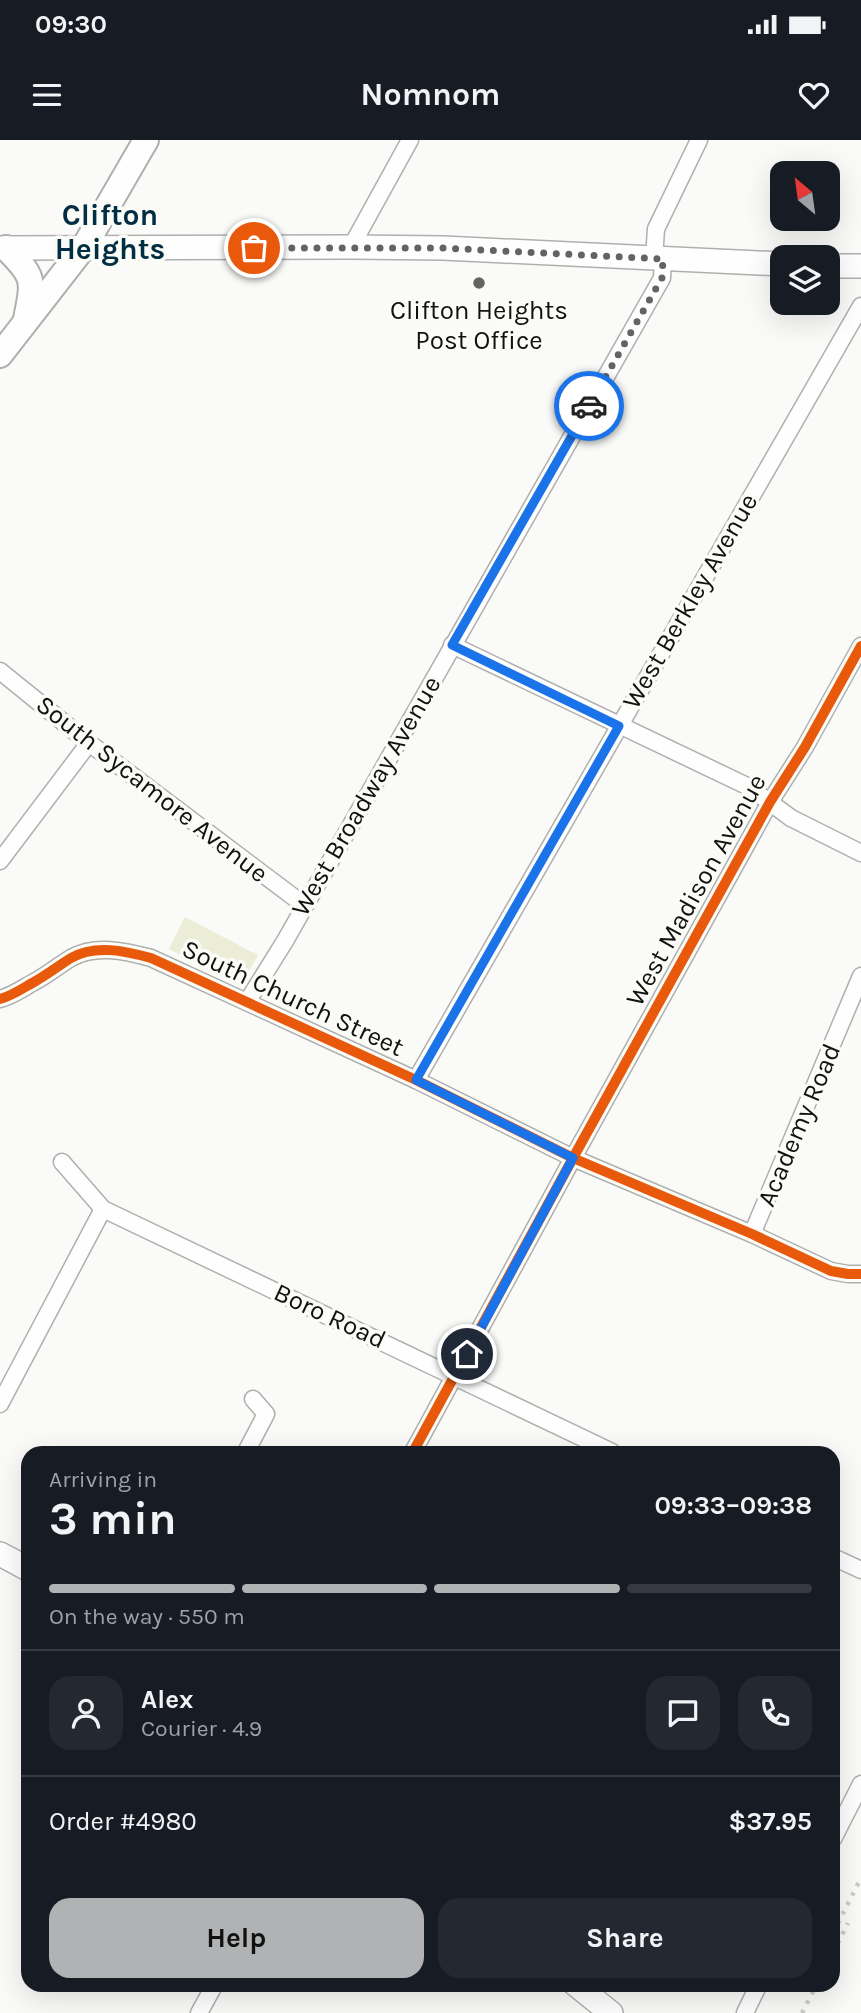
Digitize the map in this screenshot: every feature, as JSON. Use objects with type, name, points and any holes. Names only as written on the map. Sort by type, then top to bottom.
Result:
[{"type":"main road","points":[[0,355],[84,247],[146,140]]},
{"type":"main road","points":[[3,248],[443,248],[770,264]]},
{"type":"main road","points":[[3,248],[25,269],[32,286],[26,323]]},
{"type":"main road","points":[[840,266],[861,266]]},
{"type":"main road","points":[[0,1554],[21,1565]]},
{"type":"main road","points":[[585,1992],[611,2013]]},
{"type":"street","points":[[351,247],[410,140]]},
{"type":"street","name":"West Broadway Avenue","points":[[247,1002],[662,278],[656,229],[699,140]]},
{"type":"street","name":"West Berkley Avenue","points":[[416,1080],[861,306]]},
{"type":"street","points":[[452,645],[749,787],[791,818],[861,853]]},
{"type":"street","name":"West Madison Avenue","points":[[416,1446],[770,802],[805,747],[861,646]]},
{"type":"street","name":"South Sycamore Avenue","points":[[0,671],[89,743],[304,905]]},
{"type":"street","points":[[0,860],[89,743]]},
{"type":"street","name":"South Church Street","points":[[0,999],[19,991],[74,957],[91,951],[130,952],[151,958],[416,1080],[573,1158],[752,1234],[831,1271],[861,1273]]},
{"type":"street","name":"Academy Road","points":[[752,1234],[861,976]]},
{"type":"street","name":"Boro Road","points":[[62,1162],[103,1209],[600,1446]]},
{"type":"street","points":[[0,1404],[103,1209]]},
{"type":"street","points":[[249,1446],[267,1414],[253,1399]]},
{"type":"street","points":[[840,1561],[861,1570]]},
{"type":"street","points":[[840,1825],[861,1784]]},
{"type":"street","points":[[199,2013],[211,1992]]},
{"type":"street","points":[[745,2013],[755,1992]]},
{"type":"green space","points":[[185,917],[258,955],[243,982],[237,984],[169,949]]},
{"type":"railway","points":[[840,1919],[861,1878]]},
{"type":"railway","points":[[840,1939],[848,1923]]},
{"type":"railway","points":[[802,2013],[813,1992]]},
{"type":"cycle path","points":[[416,1446],[770,802],[805,747],[861,646]]},
{"type":"cycle path","points":[[0,999],[17,992],[71,958],[90,951],[110,950],[151,958],[416,1080],[573,1158],[752,1234],[831,1271],[861,1274]]},
{"type":"way so far","points":[[254,248],[443,248],[663,259],[662,278],[589,406]]},
{"type":"place","name":"Clifton Heights Post Office","points":[[479,283]]},
{"type":"district","name":"Clifton Heights","points":[[110,232]]},
{"type":"route","points":[[467,1354],[573,1158],[416,1080],[619,726],[452,645],[589,406]]}]
